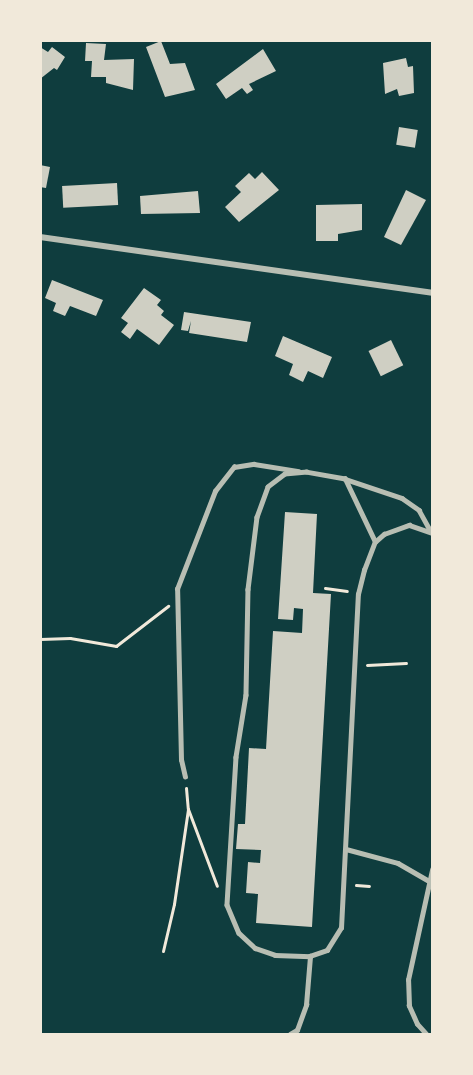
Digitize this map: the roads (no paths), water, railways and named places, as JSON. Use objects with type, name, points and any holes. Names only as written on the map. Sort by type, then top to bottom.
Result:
[{"type":"street","points":[[40,237],[432,293]]},
{"type":"lane","points":[[185,777],[181,760],[177,589],[215,491],[234,467],[254,464],[345,479],[402,498],[419,510],[431,531]]},
{"type":"lane","points":[[307,472],[285,474],[267,487],[257,517],[248,589],[246,695],[236,757],[227,905],[239,933],[255,948],[275,954],[310,956],[327,950],[341,928],[358,594],[375,542],[384,534],[409,525],[431,531]]},
{"type":"lane","points":[[345,479],[375,542]]},
{"type":"lane","points":[[346,849],[398,863],[428,880]]},
{"type":"lane","points":[[426,1035],[417,1024],[409,1006],[408,980],[432,870]]},
{"type":"lane","points":[[290,1035],[297,1030],[306,1005],[310,956]]}]
